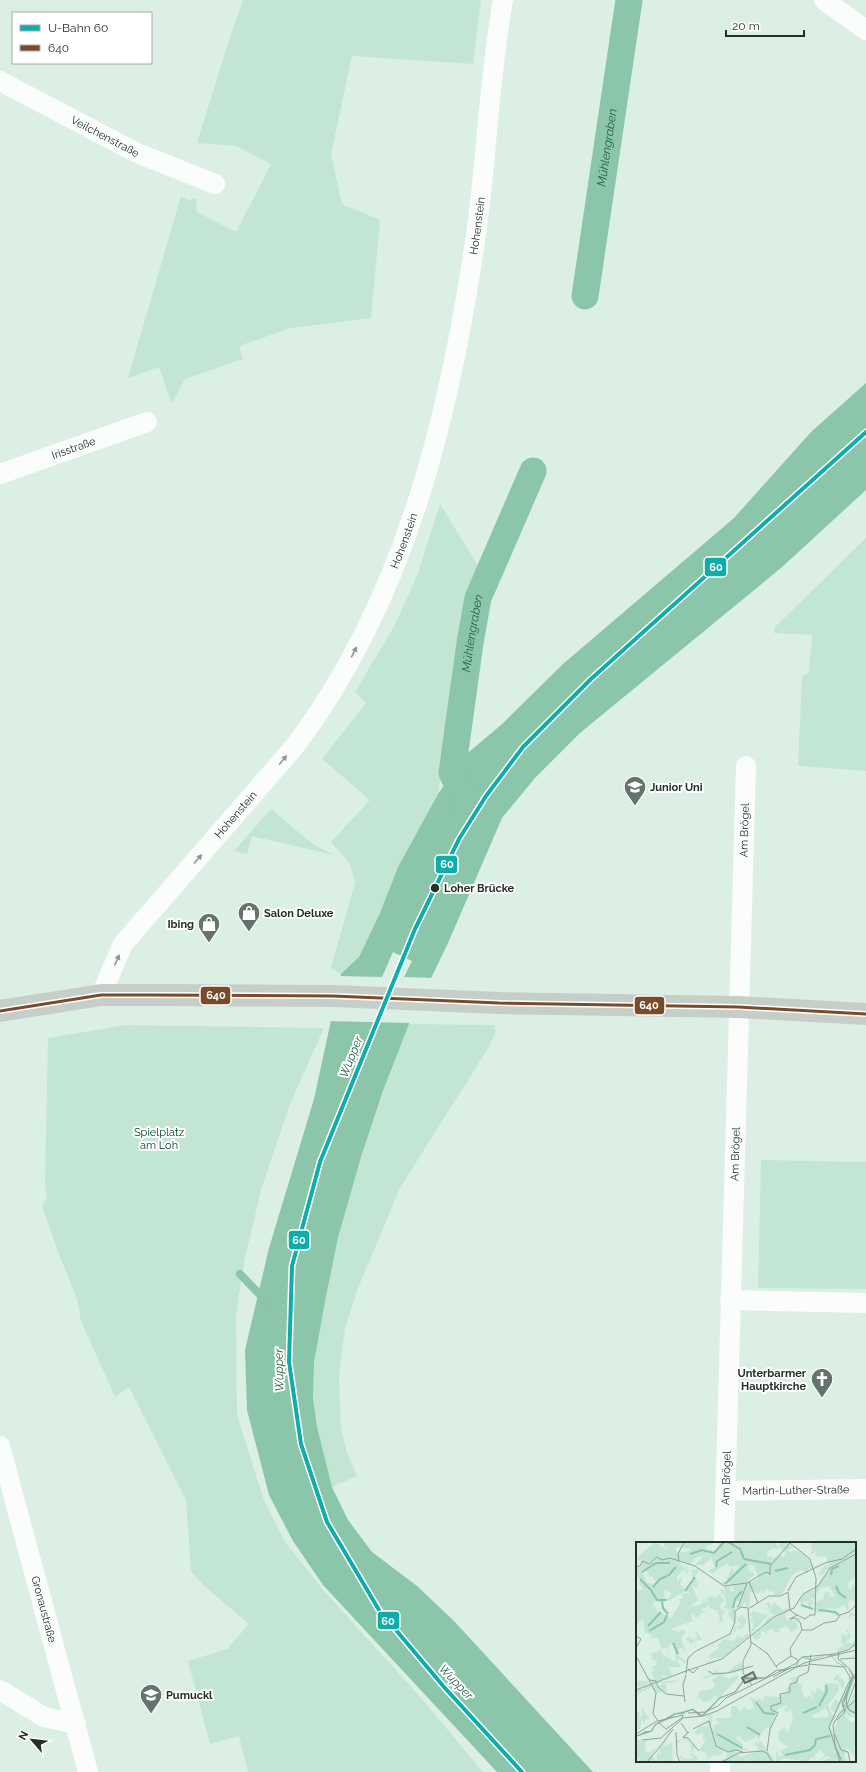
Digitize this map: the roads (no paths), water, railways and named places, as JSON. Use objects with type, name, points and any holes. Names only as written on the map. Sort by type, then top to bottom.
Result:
[{"type":"main road","points":[[0,1011],[101,995],[333,996],[499,1003],[738,1007],[866,1014]]},
{"type":"street","name":"Hohenstein","points":[[101,995],[123,944],[295,746],[320,713],[344,673],[384,594],[404,541],[430,463],[456,360],[476,233],[495,44],[504,0]]},
{"type":"street","points":[[824,0],[866,30]]},
{"type":"street","name":"Veilchenstraße","points":[[0,81],[137,152],[215,184]]},
{"type":"street","name":"Irisstraße","points":[[0,474],[147,422]]},
{"type":"street","name":"Am Brögel","points":[[724,1542],[746,766]]},
{"type":"street","points":[[730,1300],[866,1303]]},
{"type":"street","name":"Gronaustraße","points":[[0,1446],[88,1772]]},
{"type":"street","name":"Martin-Luther-Straße","points":[[725,1491],[866,1489]]},
{"type":"street","points":[[0,1690],[44,1717],[76,1724]]},
{"type":"water","name":"Wupper","points":[[866,383],[866,490],[781,568],[580,733],[535,778],[502,818],[448,943],[409,1024],[383,1091],[361,1157],[338,1238],[314,1363],[313,1399],[317,1427],[332,1487],[348,1520],[372,1552],[417,1586],[454,1621],[593,1772],[497,1772],[323,1585],[293,1541],[269,1495],[247,1410],[245,1350],[269,1248],[314,1099],[341,974],[359,957],[380,913],[398,867],[438,794],[463,757],[501,725],[563,664],[734,518],[811,432]]},
{"type":"waterway","name":"Mühlengraben","points":[[585,296],[629,0]]},
{"type":"waterway","name":"Mühlengraben","points":[[467,802],[452,773],[470,643],[478,598],[533,471]]},
{"type":"waterway","points":[[240,1274],[266,1301]]},
{"type":"metro line","name":"60","points":[[522,1772],[444,1687],[379,1610],[327,1522],[301,1444],[289,1362],[292,1266],[320,1162],[415,929],[459,839],[486,796],[523,747],[591,679],[866,432]]},
{"type":"place","name":"Junior Uni","points":[[635,806]]},
{"type":"place","name":"Loher Brücke","points":[[435,888]]},
{"type":"place","name":"Salon Deluxe","points":[[249,932]]},
{"type":"place","name":"Ibing","points":[[209,944]]},
{"type":"place","name":"Unterbarmer Hauptkirche","points":[[822,1398]]},
{"type":"place","name":"Pumuckl","points":[[151,1714]]},
{"type":"park label","name":"Spielplatz am Loh","points":[[159,1138]]}]
